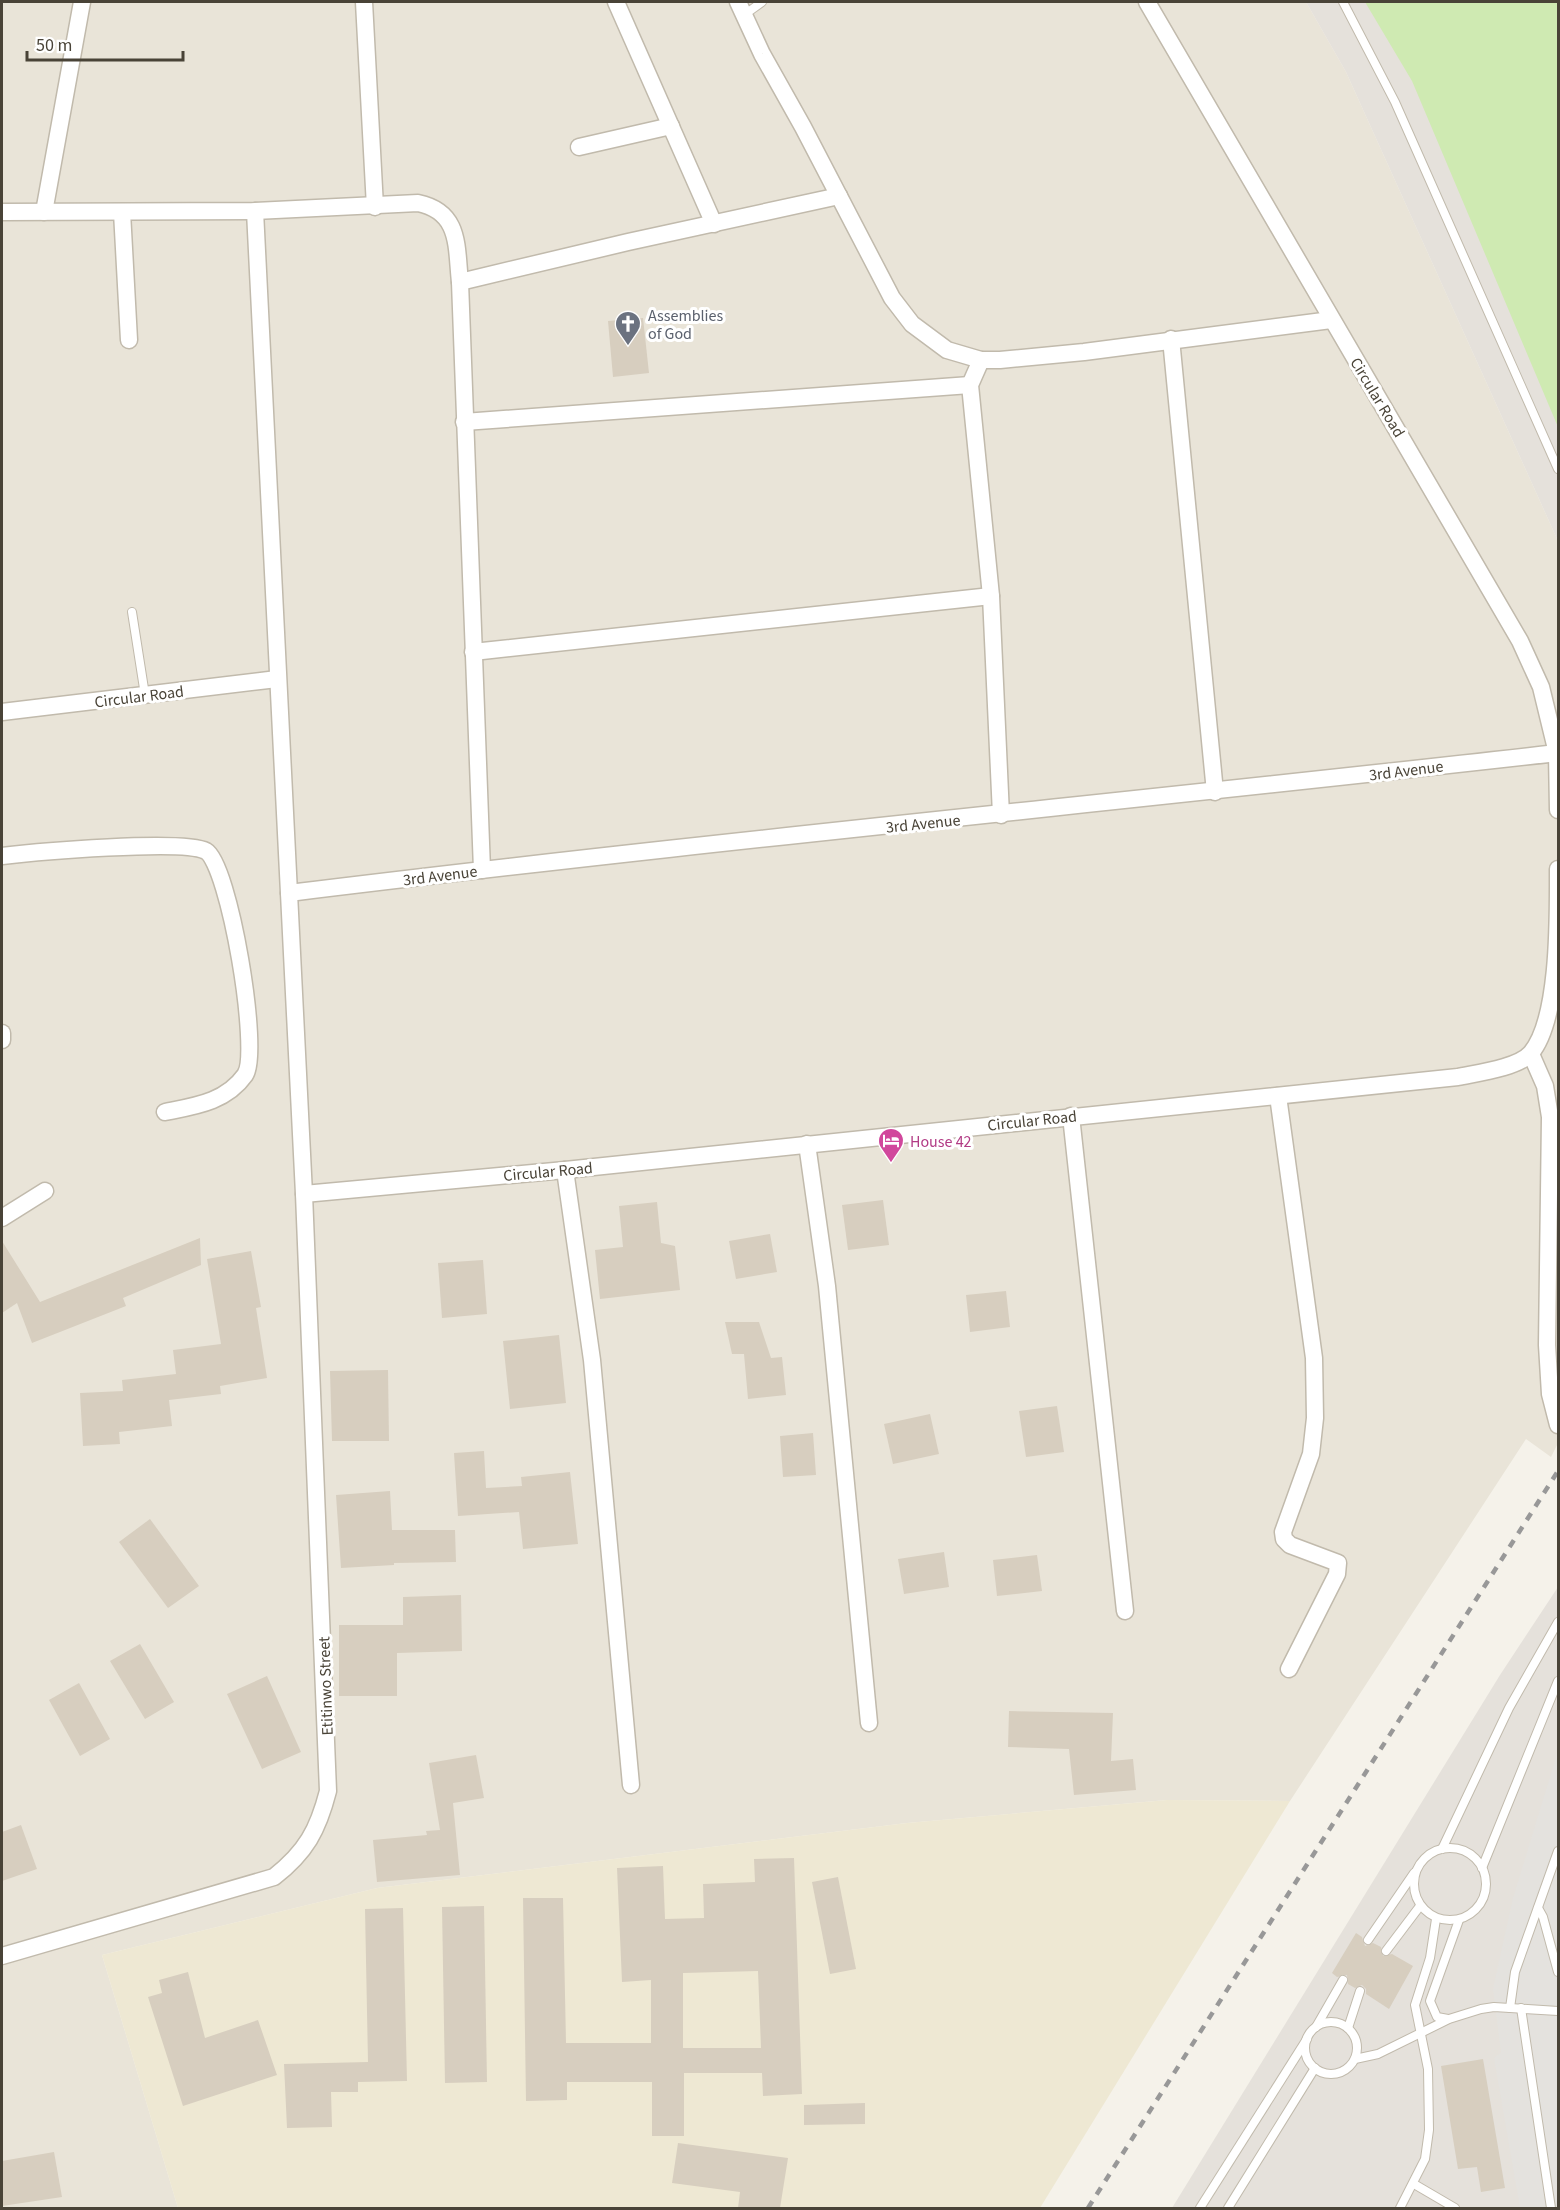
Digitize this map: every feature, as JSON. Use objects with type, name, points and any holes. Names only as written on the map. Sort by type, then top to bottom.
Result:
[{"type":"street","points":[[44,212],[82,2]]},
{"type":"street","points":[[364,2],[375,207]]},
{"type":"street","points":[[616,2],[714,224]]},
{"type":"street","name":"Circular Road","points":[[1147,2],[1520,641],[1541,687],[1557,753],[1558,810]]},
{"type":"street","points":[[741,8],[762,54],[892,298],[912,324],[927,338],[947,350],[981,360],[1084,352],[1331,320]]},
{"type":"street","points":[[579,147],[671,126]]},
{"type":"street","points":[[460,282],[628,242],[839,196]]},
{"type":"street","points":[[2,212],[255,211],[418,204],[431,206],[444,215],[454,231],[460,282],[482,870]]},
{"type":"street","name":"Etitinwo Street","points":[[2,1956],[274,1877],[296,1860],[321,1818],[328,1791],[304,1194],[255,211]]},
{"type":"street","points":[[122,212],[129,340]]},
{"type":"street","points":[[1171,339],[1215,792]]},
{"type":"street","points":[[981,360],[970,385],[991,596],[1002,815]]},
{"type":"street","points":[[464,422],[970,385]]},
{"type":"street","points":[[473,652],[991,596]]},
{"type":"street","name":"Circular Road","points":[[2,712],[277,679]]},
{"type":"street","name":"3rd Avenue","points":[[289,893],[1557,753]]},
{"type":"street","points":[[2,856],[136,847],[195,848],[211,855],[217,866],[233,922],[249,1015],[251,1055],[246,1074],[217,1100],[165,1112]]},
{"type":"street","points":[[1558,869],[1552,997],[1546,1025],[1531,1054],[1545,1086],[1550,1117],[1547,1345],[1550,1394],[1558,1425]]},
{"type":"street","points":[[2,1033],[2,1040]]},
{"type":"street","name":"Circular Road","points":[[304,1194],[565,1170],[1458,1077],[1510,1065],[1531,1054]]},
{"type":"street","points":[[1278,1096],[1314,1358],[1315,1418],[1311,1454],[1283,1532],[1284,1539],[1290,1545],[1338,1563],[1337,1574],[1288,1669]]},
{"type":"street","points":[[1071,1116],[1125,1611]]},
{"type":"street","points":[[807,1144],[827,1286],[869,1723]]},
{"type":"street","points":[[565,1170],[592,1360],[631,1785]]},
{"type":"street","points":[[2,1218],[45,1191]]},
{"type":"lane","points":[[741,8],[762,2]]},
{"type":"lane","points":[[1342,2],[1395,102],[1558,469]]},
{"type":"lane","points":[[132,612],[145,696]]},
{"type":"lane","points":[[1442,1849],[1509,1708],[1558,1622]]},
{"type":"lane","points":[[1482,1868],[1558,1681]]},
{"type":"lane","points":[[1368,1940],[1416,1870],[1431,1853],[1442,1849],[1465,1851],[1482,1868],[1486,1878],[1483,1899],[1478,1908],[1459,1920],[1436,1919],[1420,1906],[1414,1893],[1416,1870]]},
{"type":"lane","points":[[1510,2008],[1515,1972],[1558,1851]]},
{"type":"lane","points":[[1386,1951],[1420,1906]]},
{"type":"lane","points":[[1538,1908],[1544,1917],[1558,1972]]},
{"type":"lane","points":[[1400,2208],[1425,2159],[1429,2130],[1428,2069],[1415,2005],[1430,1958],[1436,1919]]},
{"type":"lane","points":[[1449,2019],[1437,2017],[1430,2001],[1459,1920]]},
{"type":"lane","points":[[1200,2208],[1316,2027],[1343,1980]]},
{"type":"lane","points":[[1348,2028],[1360,1991]]},
{"type":"lane","points":[[1521,2008],[1553,2207]]},
{"type":"lane","points":[[1307,2039],[1307,2056],[1316,2068],[1334,2074],[1343,2071],[1355,2059],[1378,2054],[1419,2032],[1481,2009],[1521,2008],[1558,2012]]},
{"type":"lane","points":[[1316,2027],[1332,2022],[1348,2028],[1357,2042],[1355,2059]]},
{"type":"lane","points":[[1228,2208],[1316,2068]]},
{"type":"lane","points":[[1414,2184],[1455,2208]]},
{"type":"shaded area","points":[[2,2],[1306,2],[1346,72],[1558,541],[1558,1443],[1551,1457],[1526,1439],[1290,1801],[1167,1800],[907,1823],[377,1888],[102,1955],[178,2208],[2,2208]]},
{"type":"shaded area","points":[[1306,2],[1558,2],[1558,541],[1346,72]]},
{"type":"shaded area","points":[[1558,1587],[1558,2208],[1172,2208],[1500,1675]]},
{"type":"shaded area","points":[[1558,1751],[1558,2208],[1520,2208],[1494,2058],[1501,2053],[1493,1989],[1513,1898]]},
{"type":"shaded area","points":[[1167,1800],[1290,1801],[1040,2208],[178,2208],[102,1955],[377,1888],[907,1823]]},
{"type":"green space","points":[[1365,2],[1558,2],[1558,427],[1412,81]]},
{"type":"building","name":"Assemblies of God","points":[[643,318],[649,373],[613,377],[608,321]]},
{"type":"building","points":[[883,1200],[889,1245],[848,1250],[842,1205]]},
{"type":"building","points":[[657,1202],[661,1243],[675,1246],[680,1290],[600,1299],[595,1250],[623,1247],[619,1206]]},
{"type":"building","points":[[770,1234],[777,1272],[736,1279],[729,1241]]},
{"type":"building","points":[[200,1238],[201,1265],[123,1298],[126,1306],[32,1343],[17,1303],[2,1313],[2,1241],[40,1302]]},
{"type":"building","points":[[251,1251],[261,1307],[256,1308],[267,1378],[220,1386],[221,1394],[169,1400],[172,1426],[119,1432],[120,1444],[83,1446],[80,1393],[123,1391],[122,1380],[176,1374],[173,1350],[221,1344],[207,1259]]},
{"type":"building","points":[[483,1260],[487,1314],[442,1318],[438,1263]]},
{"type":"building","points":[[1006,1291],[1010,1327],[970,1332],[966,1295]]},
{"type":"building","points":[[725,1322],[759,1322],[771,1358],[782,1357],[786,1395],[748,1399],[744,1354],[732,1354]]},
{"type":"building","points":[[559,1335],[566,1403],[510,1409],[503,1341]]},
{"type":"building","points":[[388,1370],[389,1441],[332,1441],[330,1371]]},
{"type":"building","points":[[1057,1406],[1064,1452],[1026,1457],[1019,1411]]},
{"type":"building","points":[[930,1414],[939,1454],[893,1464],[884,1424]]},
{"type":"building","points":[[813,1433],[816,1475],[783,1477],[780,1436]]},
{"type":"building","points":[[484,1451],[486,1488],[522,1486],[521,1477],[570,1472],[578,1544],[523,1549],[519,1512],[458,1516],[454,1453]]},
{"type":"building","points":[[390,1491],[392,1530],[455,1530],[456,1562],[394,1563],[394,1565],[341,1568],[336,1495]]},
{"type":"building","points":[[150,1519],[199,1586],[168,1608],[119,1542]]},
{"type":"building","points":[[944,1552],[949,1587],[904,1594],[898,1559]]},
{"type":"building","points":[[1037,1555],[1042,1591],[997,1596],[993,1560]]},
{"type":"building","points":[[461,1595],[462,1651],[397,1653],[397,1696],[339,1696],[339,1625],[403,1625],[403,1597]]},
{"type":"building","points":[[140,1644],[174,1702],[145,1719],[110,1661]]},
{"type":"building","points":[[267,1676],[301,1752],[262,1769],[227,1694]]},
{"type":"building","points":[[79,1683],[110,1739],[80,1756],[49,1700]]},
{"type":"building","points":[[1009,1711],[1113,1713],[1111,1761],[1133,1759],[1136,1790],[1074,1795],[1069,1749],[1008,1747]]},
{"type":"building","points":[[476,1755],[484,1798],[453,1803],[460,1875],[377,1882],[373,1840],[427,1835],[426,1831],[440,1830],[429,1763]]},
{"type":"building","points":[[21,1825],[37,1869],[2,1881],[2,1832]]},
{"type":"building","points":[[794,1858],[802,2094],[763,2096],[762,2073],[684,2073],[684,2136],[652,2136],[652,2082],[567,2082],[567,2100],[526,2101],[523,1898],[563,1898],[566,2043],[651,2043],[651,1980],[622,1982],[617,1868],[663,1866],[665,1919],[704,1918],[703,1884],[755,1882],[754,1859]],"holes":[[[758,1971],[761,2048],[683,2048],[683,1973]]]},
{"type":"building","points":[[838,1877],[856,1969],[830,1974],[812,1882]]},
{"type":"building","points":[[484,1906],[487,2082],[445,2083],[442,1907]]},
{"type":"building","points":[[403,1908],[407,2081],[358,2082],[358,2092],[331,2092],[332,2127],[287,2128],[284,2064],[368,2062],[365,1909]]},
{"type":"building","points":[[1356,1933],[1362,1937],[1365,1946],[1373,1943],[1381,1947],[1383,1956],[1392,1954],[1413,1966],[1389,2009],[1366,1994],[1366,1989],[1362,1985],[1355,1988],[1348,1984],[1347,1975],[1337,1977],[1332,1973]]},
{"type":"building","points":[[188,1972],[205,2038],[258,2020],[277,2075],[183,2106],[148,1997],[162,1993],[159,1980]]},
{"type":"building","points":[[1483,2059],[1505,2188],[1481,2192],[1477,2167],[1458,2169],[1441,2066]]},
{"type":"building","points":[[865,2103],[865,2124],[804,2125],[804,2105]]},
{"type":"building","points":[[678,2143],[788,2158],[780,2208],[738,2208],[740,2192],[672,2183]]},
{"type":"building","points":[[54,2152],[62,2197],[2,2206],[2,2161]]},
{"type":"railway","points":[[1088,2208],[1558,1471]]},
{"type":"place","name":"Assemblies of God","points":[[628,347]]},
{"type":"place","name":"House 42","points":[[891,1164]]}]
